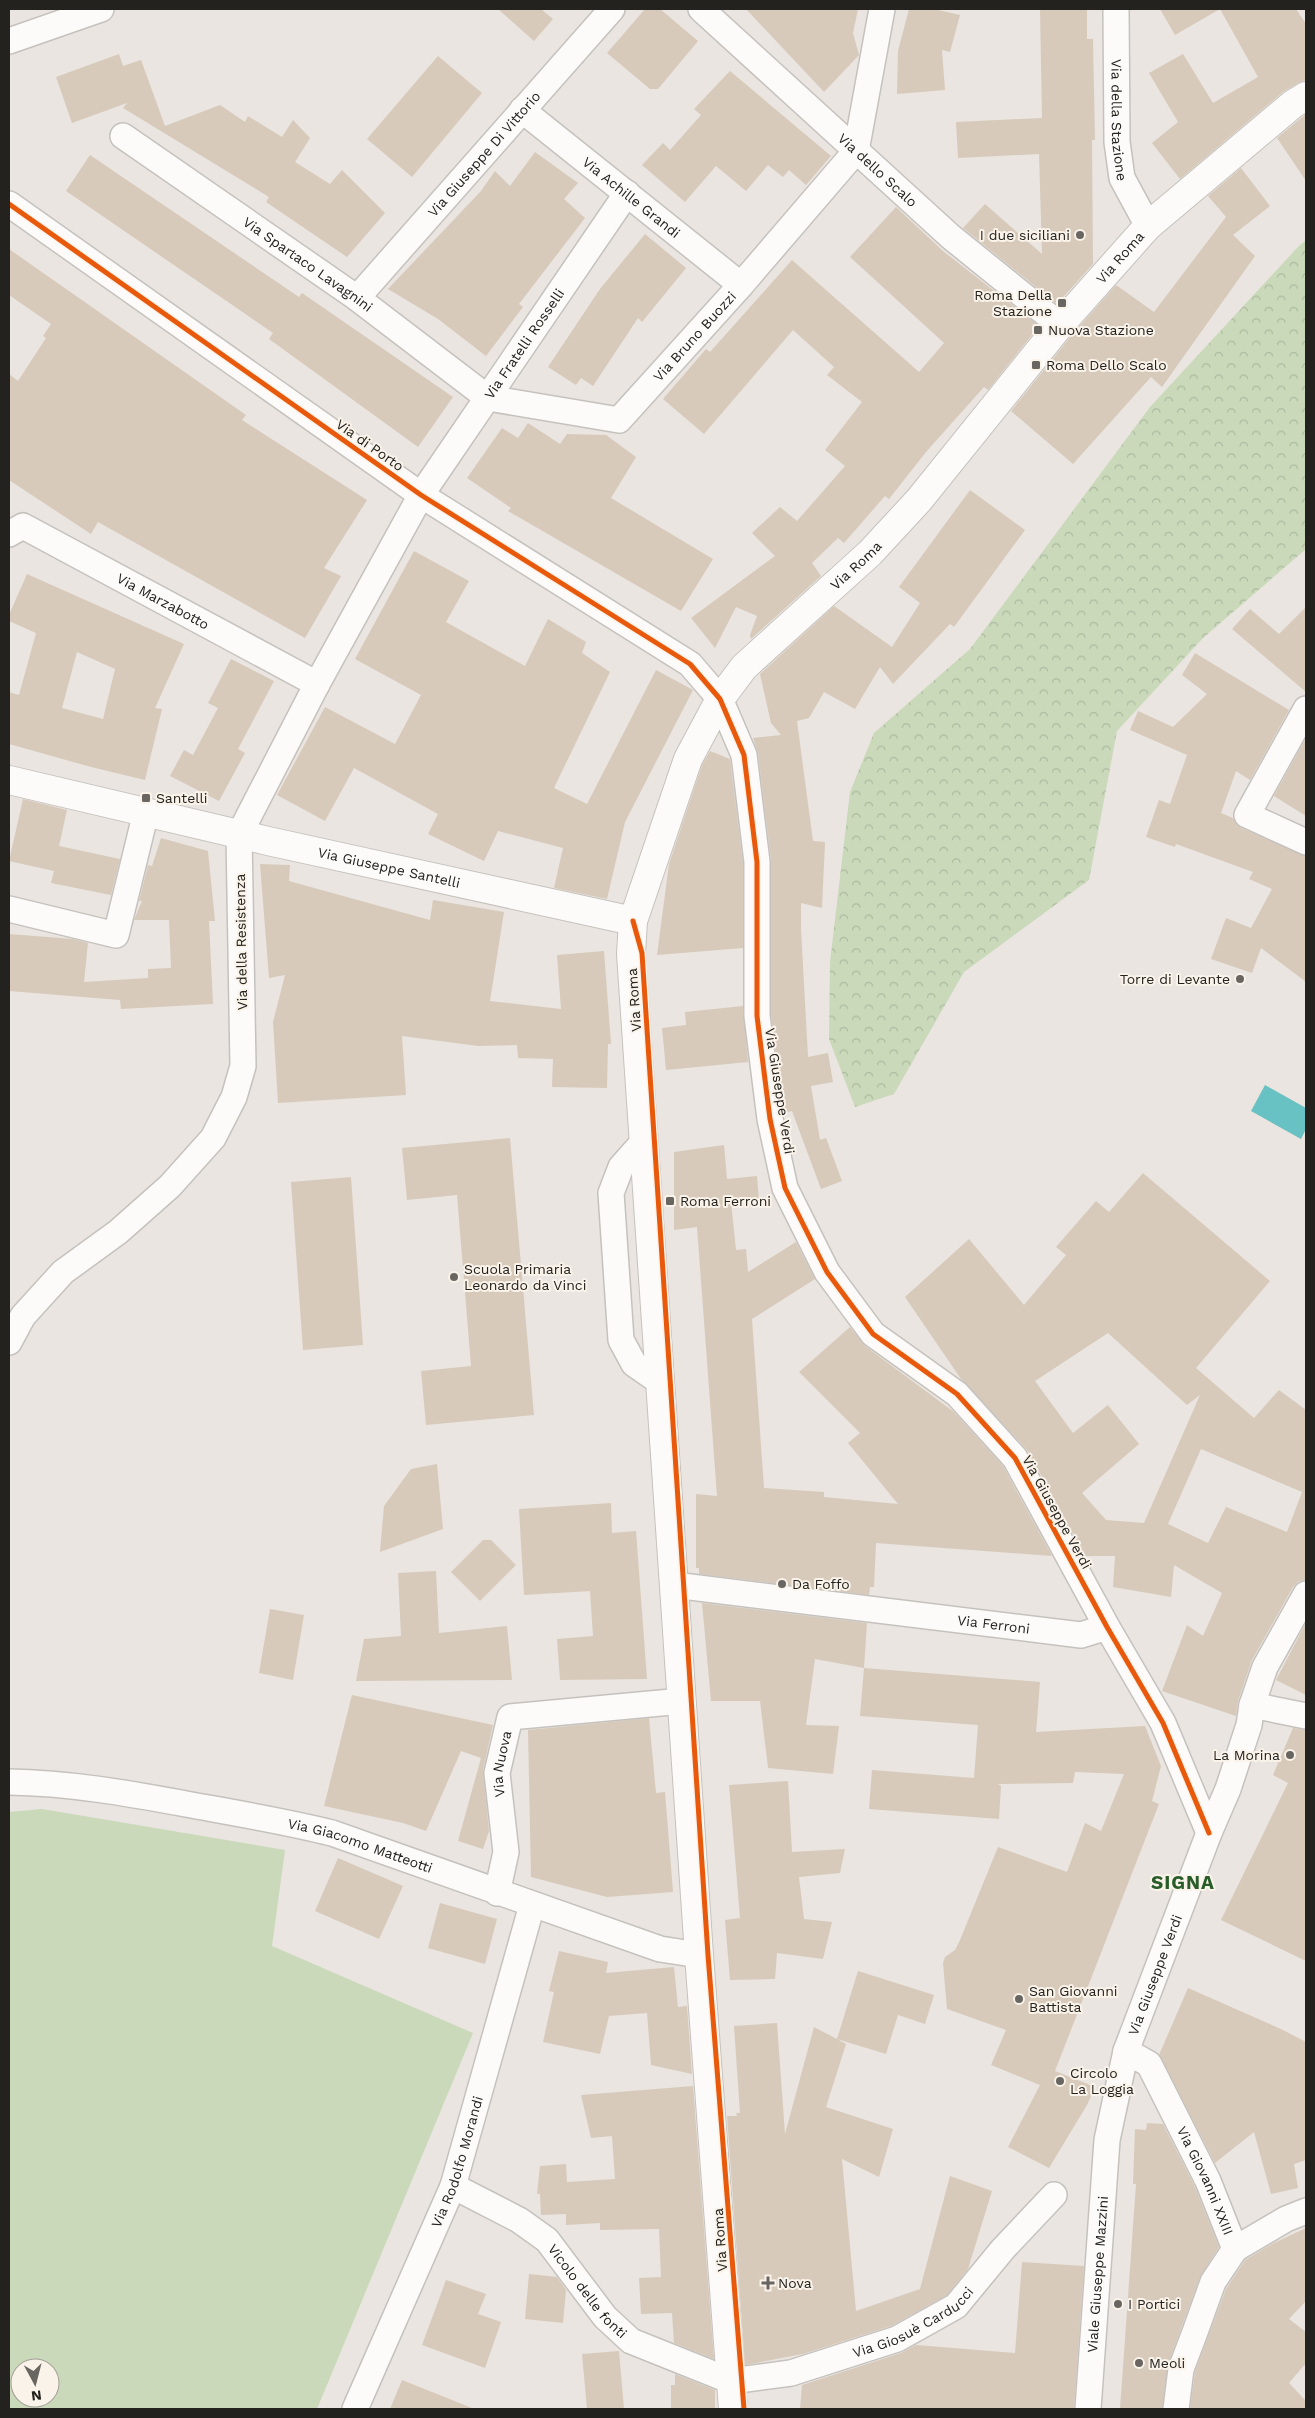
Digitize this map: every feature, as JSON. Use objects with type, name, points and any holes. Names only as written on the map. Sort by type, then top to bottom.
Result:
[{"type":"main road","name":"Via Roma","points":[[734,2409],[699,1955],[660,1382],[631,954],[633,921],[688,760],[720,699],[744,668],[870,553],[919,500],[1060,325],[1148,226],[1293,104],[1306,96]]},
{"type":"main road","name":"Via Giuseppe Santelli","points":[[9,780],[239,835],[633,921]]},
{"type":"street","points":[[9,41],[101,9]]},
{"type":"street","name":"Via Giuseppe Di Vittorio","points":[[357,298],[612,9]]},
{"type":"street","name":"Via dello Scalo","points":[[701,9],[951,237],[1060,325]]},
{"type":"street","points":[[856,151],[882,9]]},
{"type":"street","name":"Via della Stazione","points":[[1116,9],[1117,142],[1122,178],[1148,226]]},
{"type":"street","name":"Via Achille Grandi","points":[[522,110],[740,285]]},
{"type":"street","name":"Via Spartaco Lavagnini","points":[[124,136],[357,298],[488,398]]},
{"type":"street","name":"Via Bruno Buozzi","points":[[488,398],[619,420],[740,285],[856,151]]},
{"type":"street","name":"Via Fratelli Rosselli","points":[[421,495],[626,193]]},
{"type":"street","name":"Via di Porto","points":[[9,204],[421,495],[690,664],[720,699]]},
{"type":"street","name":"Via della Resistenza","points":[[9,1342],[23,1316],[63,1272],[118,1232],[170,1186],[213,1138],[234,1097],[242,1066],[244,1040],[239,835],[317,684],[421,495]]},
{"type":"street","name":"Via Marzabotto","points":[[9,534],[23,526],[317,684]]},
{"type":"street","name":"Via Giuseppe Verdi","points":[[720,699],[744,755],[757,862],[757,1016],[770,1119],[785,1188],[827,1272],[874,1334],[957,1394],[1015,1458],[1107,1627],[1163,1723],[1209,1832],[1126,2050],[1107,2140]]},
{"type":"street","points":[[1306,709],[1247,815],[1306,842]]},
{"type":"street","points":[[9,909],[116,935],[146,812]]},
{"type":"street","points":[[644,1141],[621,1167],[612,1193],[621,1340],[634,1364],[660,1382]]},
{"type":"street","name":"Via Ferroni","points":[[674,1585],[1081,1635],[1107,1627]]},
{"type":"street","points":[[1209,1832],[1231,1780],[1265,1667],[1306,1594]]},
{"type":"street","name":"Via Nuova","points":[[497,1893],[506,1852],[497,1773],[510,1717],[682,1701]]},
{"type":"street","points":[[1252,1705],[1306,1716]]},
{"type":"street","name":"Via Giacomo Matteotti","points":[[9,1782],[45,1782],[95,1788],[292,1823],[332,1833],[497,1893],[660,1949],[699,1955]]},
{"type":"street","name":"Via Rodolfo Morandi","points":[[355,2409],[453,2186],[532,1905]]},
{"type":"street","name":"Via Giovanni XXIII","points":[[1126,2050],[1149,2064],[1208,2181],[1235,2249],[1213,2282],[1194,2332],[1181,2370],[1176,2409]]},
{"type":"street","name":"Viale Giuseppe Mazzini","points":[[1088,2409],[1107,2140]]},
{"type":"street","name":"Vicolo delle fonti","points":[[453,2186],[519,2220],[547,2240],[605,2317],[631,2341],[731,2381]]},
{"type":"street","name":"Via Giosuè Carducci","points":[[731,2381],[790,2373],[896,2339],[956,2306],[1003,2249],[1054,2195]]},
{"type":"street","points":[[1235,2249],[1286,2219],[1306,2211]]},
{"type":"green space","points":[[1306,240],[1306,549],[1203,638],[1117,731],[1089,880],[964,972],[894,1094],[855,1107],[829,1039],[830,962],[850,792],[874,733],[970,649],[1150,407]]},
{"type":"green space","points":[[42,1809],[285,1850],[272,1946],[473,2033],[317,2409],[9,2409],[9,1812]]},
{"type":"water","points":[[1265,1085],[1306,1108],[1306,1129],[1301,1139],[1251,1111]]},
{"type":"building","points":[[498,9],[541,9],[553,19],[534,41]]},
{"type":"building","points":[[645,9],[660,9],[698,41],[658,89],[650,89],[607,53]]},
{"type":"building","points":[[746,9],[858,9],[853,33],[859,55],[824,92]]},
{"type":"building","points":[[909,9],[934,9],[960,15],[950,52],[942,50],[945,90],[897,94],[898,51]]},
{"type":"building","points":[[1040,9],[1087,9],[1087,39],[1093,39],[1095,140],[1092,140],[1093,264],[1057,304],[963,228],[985,204],[1042,254],[1039,154],[958,158],[956,122],[1042,118]]},
{"type":"building","points":[[1160,9],[1220,9],[1175,35]]},
{"type":"building","points":[[1220,9],[1296,9],[1306,24],[1306,80],[1283,92],[1180,179],[1152,143],[1178,122],[1149,73],[1183,54],[1213,103],[1258,77]]},
{"type":"building","points":[[119,54],[123,66],[141,60],[165,126],[220,105],[245,122],[248,116],[282,137],[293,120],[310,138],[295,162],[330,184],[342,170],[385,213],[347,257],[266,202],[269,197],[123,108],[127,103],[72,123],[56,77]]},
{"type":"building","points":[[438,56],[482,93],[412,177],[367,139]]},
{"type":"building","points":[[730,71],[831,156],[806,185],[789,170],[783,177],[768,165],[746,191],[716,166],[685,202],[642,165],[663,143],[670,150],[701,115],[694,109]]},
{"type":"building","points":[[1306,114],[1306,181],[1277,138]]},
{"type":"building","points":[[535,152],[578,183],[564,199],[585,218],[519,304],[523,307],[486,356],[438,319],[388,289],[481,191],[495,171],[510,186]]},
{"type":"building","points":[[90,155],[299,297],[302,293],[453,397],[418,447],[269,339],[273,333],[66,191]]},
{"type":"building","points":[[1241,168],[1270,206],[1233,235],[1255,256],[1162,387],[1151,377],[1073,464],[1011,411],[1072,335],[1116,285],[1154,312],[1226,217],[1208,196]]},
{"type":"building","points":[[896,207],[943,251],[1039,326],[988,390],[984,387],[926,452],[889,499],[885,496],[844,543],[838,538],[812,563],[821,576],[751,639],[750,635],[757,616],[736,607],[715,648],[691,618],[775,556],[752,533],[780,507],[797,521],[845,466],[825,450],[862,402],[827,375],[834,367],[793,330],[704,434],[663,399],[706,349],[710,352],[792,260],[919,372],[944,343],[850,257]]},
{"type":"building","points":[[645,234],[686,268],[642,322],[638,318],[593,386],[581,378],[576,385],[548,367],[600,289]]},
{"type":"building","points":[[9,249],[246,415],[242,420],[367,500],[324,568],[341,576],[305,638],[98,522],[91,534],[9,480],[9,374],[18,381],[46,338],[43,336],[51,324],[9,295]]},
{"type":"building","points":[[528,423],[560,444],[567,434],[606,435],[636,457],[611,498],[713,559],[681,611],[508,511],[511,508],[467,478],[502,428],[518,438]]},
{"type":"building","points":[[970,490],[1025,530],[954,627],[950,624],[893,684],[880,667],[855,709],[824,692],[809,718],[797,721],[813,841],[825,842],[822,908],[801,903],[808,1057],[828,1053],[833,1082],[811,1086],[820,1140],[826,1138],[842,1181],[821,1189],[792,1111],[784,1113],[771,1015],[771,860],[758,753],[753,738],[781,735],[771,723],[760,674],[834,606],[892,647],[920,603],[899,587]]},
{"type":"building","points":[[414,551],[469,581],[446,622],[525,666],[548,619],[586,642],[582,653],[610,672],[554,788],[587,804],[656,670],[693,690],[625,822],[607,899],[554,888],[563,848],[498,831],[484,861],[428,834],[438,814],[354,768],[325,821],[277,795],[325,707],[395,744],[421,695],[355,659]]},
{"type":"building","points":[[27,574],[184,644],[155,708],[162,709],[145,780],[9,744],[9,692],[19,695],[36,633],[9,621],[9,615]],"holes":[[[77,652],[115,669],[103,719],[62,708]]]},
{"type":"building","points":[[1306,607],[1306,692],[1232,629],[1250,609],[1279,634]]},
{"type":"building","points":[[1195,653],[1289,710],[1250,780],[1236,771],[1221,813],[1233,818],[1241,828],[1306,856],[1306,982],[1261,948],[1252,973],[1211,959],[1226,918],[1251,928],[1272,889],[1249,879],[1253,872],[1176,844],[1175,847],[1146,837],[1159,800],[1170,804],[1187,755],[1130,730],[1138,711],[1173,727],[1207,694],[1182,675]]},
{"type":"building","points":[[231,659],[274,681],[238,749],[245,753],[219,801],[170,776],[184,750],[193,755],[218,708],[208,703]]},
{"type":"building","points":[[1306,738],[1306,816],[1274,796]]},
{"type":"building","points":[[710,751],[730,759],[743,863],[743,948],[657,955],[669,864],[702,765]]},
{"type":"building","points":[[23,799],[67,810],[59,846],[120,859],[111,895],[51,883],[54,871],[9,861]]},
{"type":"building","points":[[161,838],[208,851],[215,921],[209,921],[213,1004],[121,1009],[120,1000],[9,991],[9,934],[73,939],[88,943],[84,982],[148,978],[148,969],[171,968],[169,920],[134,920],[142,901],[139,901],[148,865],[152,866]]},
{"type":"building","points":[[260,864],[290,865],[289,881],[430,920],[433,900],[504,912],[490,1001],[561,1009],[557,955],[604,951],[611,1044],[608,1044],[607,1088],[552,1087],[553,1059],[518,1058],[517,1045],[478,1046],[402,1036],[406,1095],[278,1103],[273,1022],[285,975],[269,978]]},
{"type":"building","points":[[743,1006],[748,1062],[666,1070],[662,1028],[686,1025],[685,1012]]},
{"type":"building","points":[[510,1138],[534,1415],[426,1425],[421,1371],[471,1366],[457,1195],[407,1200],[402,1148]]},
{"type":"building","points":[[724,1145],[727,1179],[757,1176],[759,1201],[731,1202],[736,1250],[746,1249],[748,1272],[796,1242],[815,1279],[752,1319],[764,1488],[824,1492],[824,1497],[898,1504],[848,1443],[860,1433],[799,1372],[850,1327],[865,1346],[954,1412],[1003,1466],[1052,1556],[876,1543],[874,1587],[870,1587],[869,1595],[699,1574],[699,1568],[696,1568],[696,1494],[717,1496],[697,1227],[674,1230],[674,1152]]},
{"type":"building","points":[[1143,1173],[1270,1281],[1196,1368],[1254,1418],[1279,1390],[1306,1410],[1306,1580],[1299,1581],[1293,1587],[1252,1660],[1238,1701],[1236,1716],[1162,1691],[1187,1625],[1203,1636],[1222,1593],[1174,1565],[1171,1597],[1113,1587],[1115,1556],[1085,1556],[1028,1451],[961,1379],[905,1297],[969,1239],[1024,1305],[1066,1255],[1056,1247],[1096,1201],[1109,1212]],"holes":[[[1108,1333],[1187,1405],[1200,1395],[1144,1523],[1106,1520],[1082,1493],[1139,1444],[1108,1405],[1073,1433],[1035,1381]],[[1201,1449],[1302,1492],[1287,1532],[1226,1507],[1208,1543],[1168,1524]]]},
{"type":"building","points":[[351,1177],[363,1345],[303,1350],[291,1182]]},
{"type":"building","points":[[437,1464],[443,1529],[380,1552],[384,1506],[411,1469]]},
{"type":"building","points":[[611,1503],[612,1533],[636,1531],[647,1679],[560,1680],[557,1639],[593,1636],[590,1591],[524,1595],[519,1509]]},
{"type":"building","points":[[483,1540],[491,1540],[516,1565],[480,1601],[451,1572]]},
{"type":"building","points":[[436,1571],[439,1633],[507,1626],[512,1680],[356,1681],[364,1639],[401,1636],[398,1573]]},
{"type":"building","points":[[702,1603],[867,1623],[864,1668],[815,1659],[806,1725],[839,1726],[833,1774],[768,1768],[760,1701],[711,1701]]},
{"type":"building","points":[[270,1609],[304,1615],[293,1680],[259,1673]]},
{"type":"building","points":[[1306,1623],[1306,1695],[1276,1680]]},
{"type":"building","points":[[864,1668],[1040,1682],[1036,1732],[1145,1726],[1161,1766],[1152,1801],[1159,1804],[1055,2071],[1095,2087],[1087,2105],[1049,2168],[1008,2147],[1040,2085],[991,2065],[1006,2030],[947,2009],[943,1963],[945,1957],[955,1950],[960,1940],[998,1847],[1067,1872],[1085,1823],[1101,1831],[1124,1774],[1075,1772],[1073,1783],[998,1784],[1001,1786],[999,1819],[869,1809],[872,1770],[974,1778],[978,1725],[860,1716]]},
{"type":"building","points":[[352,1695],[493,1725],[483,1770],[489,1831],[483,1849],[458,1841],[481,1758],[461,1751],[426,1831],[403,1823],[324,1806]]},
{"type":"building","points":[[649,1718],[656,1793],[665,1792],[673,1892],[607,1897],[531,1877],[528,1730]]},
{"type":"building","points":[[1293,1728],[1306,1730],[1306,1961],[1221,1920],[1288,1783],[1273,1775]]},
{"type":"building","points":[[788,1781],[792,1852],[845,1849],[840,1873],[799,1877],[804,1919],[832,1922],[823,1959],[777,1953],[775,1979],[730,1980],[725,1920],[740,1918],[729,1785]]},
{"type":"building","points":[[338,1858],[403,1886],[379,1939],[315,1911]]},
{"type":"building","points":[[440,1903],[497,1919],[485,1964],[428,1948]]},
{"type":"building","points":[[559,1951],[608,1962],[606,1973],[674,1967],[678,2007],[687,2006],[692,2074],[651,2065],[647,2013],[609,2016],[600,2054],[543,2042],[554,1992],[549,1991]]},
{"type":"building","points":[[858,1971],[934,1995],[925,2024],[898,2015],[886,2054],[837,2039]]},
{"type":"building","points":[[1188,1988],[1306,2042],[1306,2160],[1294,2164],[1298,2188],[1271,2194],[1254,2132],[1215,2163],[1159,2055]]},
{"type":"building","points":[[777,2023],[785,2134],[814,2027],[846,2044],[826,2107],[893,2129],[879,2177],[842,2159],[856,2311],[920,2289],[950,2176],[992,2191],[968,2269],[947,2295],[891,2326],[803,2354],[745,2365],[727,2116],[737,2116],[736,2113],[740,2113],[734,2026]]},
{"type":"building","points":[[693,2086],[714,2359],[674,2343],[672,2313],[641,2314],[639,2278],[661,2277],[659,2229],[600,2230],[600,2223],[566,2225],[566,2214],[541,2215],[540,2194],[537,2194],[540,2166],[566,2164],[567,2182],[615,2179],[612,2136],[591,2138],[581,2095]]},
{"type":"building","points":[[1147,2123],[1163,2124],[1195,2187],[1219,2247],[1200,2277],[1168,2364],[1162,2409],[1120,2409],[1136,2184],[1133,2184],[1135,2129],[1146,2130]]},
{"type":"building","points":[[1306,2228],[1306,2301],[1289,2319],[1306,2332],[1306,2363],[1289,2383],[1306,2401],[1306,2409],[1190,2409],[1195,2372],[1226,2289],[1245,2260],[1272,2244]]},
{"type":"building","points":[[1022,2262],[1084,2266],[1074,2409],[800,2409],[802,2385],[901,2353],[916,2345],[1015,2353]]},
{"type":"building","points":[[529,2274],[557,2277],[566,2290],[563,2323],[525,2319]]},
{"type":"building","points":[[446,2280],[486,2294],[478,2314],[501,2322],[485,2368],[422,2345]]},
{"type":"building","points":[[619,2351],[624,2409],[587,2409],[582,2354]]},
{"type":"building","points":[[675,2374],[715,2390],[715,2409],[671,2409],[671,2385],[675,2385]]},
{"type":"building","points":[[402,2380],[472,2408],[472,2409],[390,2409]]},
{"type":"cycle path","points":[[9,204],[421,495],[690,664],[720,699],[744,755],[757,862],[757,1016],[770,1119],[785,1188],[827,1272],[873,1334],[957,1394],[1015,1458],[1107,1627],[1163,1723],[1209,1833]]},
{"type":"cycle path","points":[[633,921],[642,953],[708,1955],[744,2409]]},
{"type":"place","name":"I due siciliani","points":[[1080,235]]},
{"type":"place","name":"Roma Della Stazione","points":[[1062,303]]},
{"type":"place","name":"Nuova Stazione","points":[[1038,330]]},
{"type":"place","name":"Roma Dello Scalo","points":[[1036,365]]},
{"type":"place","name":"Santelli","points":[[146,798]]},
{"type":"place","name":"Torre di Levante","points":[[1240,979]]},
{"type":"place","name":"Roma Ferroni","points":[[670,1201]]},
{"type":"place","name":"Scuola Primaria Leonardo da Vinci","points":[[454,1277]]},
{"type":"place","name":"Da Foffo","points":[[782,1584]]},
{"type":"place","name":"La Morina","points":[[1290,1755]]},
{"type":"place","name":"San Giovanni Battista","points":[[1019,1999]]},
{"type":"place","name":"Circolo La Loggia","points":[[1060,2081]]},
{"type":"place","name":"Nova","points":[[768,2283]]},
{"type":"place","name":"I Portici","points":[[1118,2304]]},
{"type":"place","name":"Meoli","points":[[1139,2363]]},
{"type":"district","name":"SIGNA","points":[[1183,1882]]}]
